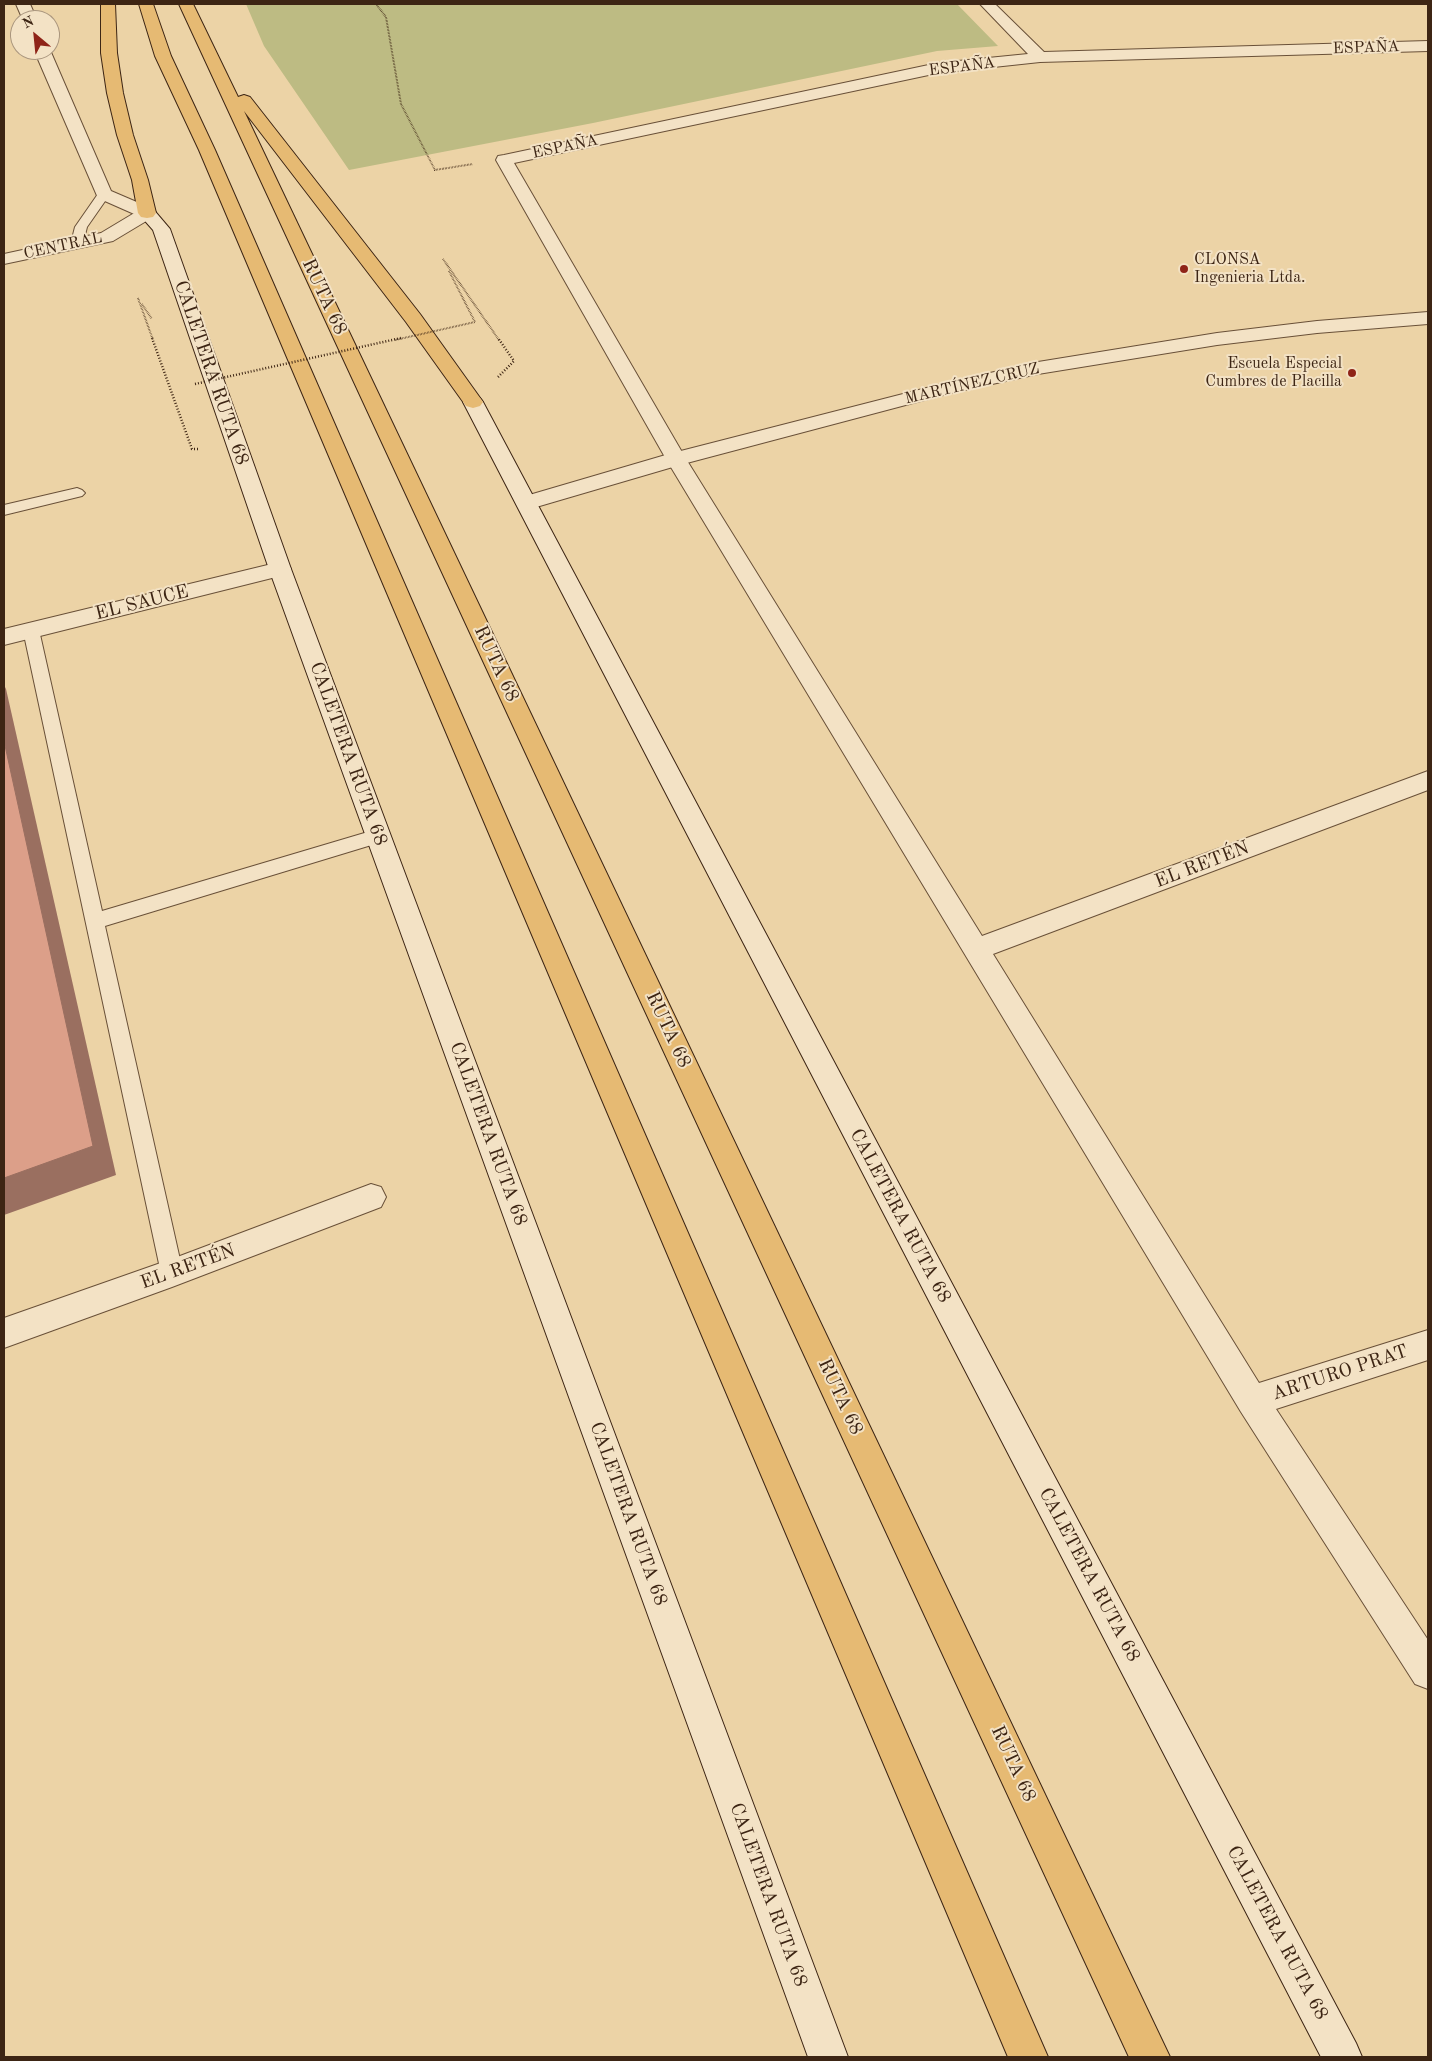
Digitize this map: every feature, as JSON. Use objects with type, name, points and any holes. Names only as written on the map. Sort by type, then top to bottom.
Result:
[{"type":"highway","points":[[108,4],[109,53],[115,93],[125,135],[140,180],[147,214]]},
{"type":"highway","points":[[146,4],[163,56],[207,150],[1028,2057]]},
{"type":"highway","name":"RUTA 68","points":[[186,4],[1150,2057]]},
{"type":"highway","points":[[212,59],[412,318],[473,402]]},
{"type":"street","points":[[987,4],[1040,57]]},
{"type":"street","name":"ESPAÑA","points":[[676,459],[504,160],[938,68],[1040,57],[1428,46]]},
{"type":"street","points":[[46,60],[104,194],[147,214]]},
{"type":"street","name":"CENTRAL","points":[[4,259],[107,237],[147,214]]},
{"type":"street","name":"CALETERA RUTA 68","points":[[147,214],[160,229],[280,569],[828,2057]]},
{"type":"street","name":"MARTÍNEZ CRUZ","points":[[526,503],[676,459],[948,388],[1038,368],[1217,339],[1317,327],[1428,318]]},
{"type":"street","name":"CALETERA RUTA 68","points":[[473,402],[1342,2057]]},
{"type":"street","points":[[676,459],[1252,1401],[1428,1671]]},
{"type":"street","name":"EL SAUCE","points":[[4,637],[280,569]]},
{"type":"street","name":"EL RETÉN","points":[[975,950],[1428,780]]},
{"type":"street","name":"EL RETÉN","points":[[4,1333],[172,1273],[371,1198]]},
{"type":"street","name":"ARTURO PRAT","points":[[1252,1401],[1428,1345]]},
{"type":"lane","points":[[77,243],[82,227],[104,194]]},
{"type":"lane","points":[[4,510],[77,492]]},
{"type":"lane","points":[[31,630],[172,1273]]},
{"type":"lane","points":[[95,921],[378,836]]},
{"type":"path","points":[[376,4],[386,17],[401,104],[435,170]]},
{"type":"path","points":[[195,384],[476,322],[443,259],[514,361],[473,402]]},
{"type":"shaded area","points":[[246,4],[957,4],[998,46],[937,51],[593,123],[349,170],[264,46]]},
{"type":"building","points":[[4,741],[93,1146],[4,1178]]},
{"type":"place","name":"CLONSA Ingenieria Ltda.","points":[[1184,269]]},
{"type":"place","name":"Escuela Especial Cumbres de Placilla","points":[[1352,373]]}]
